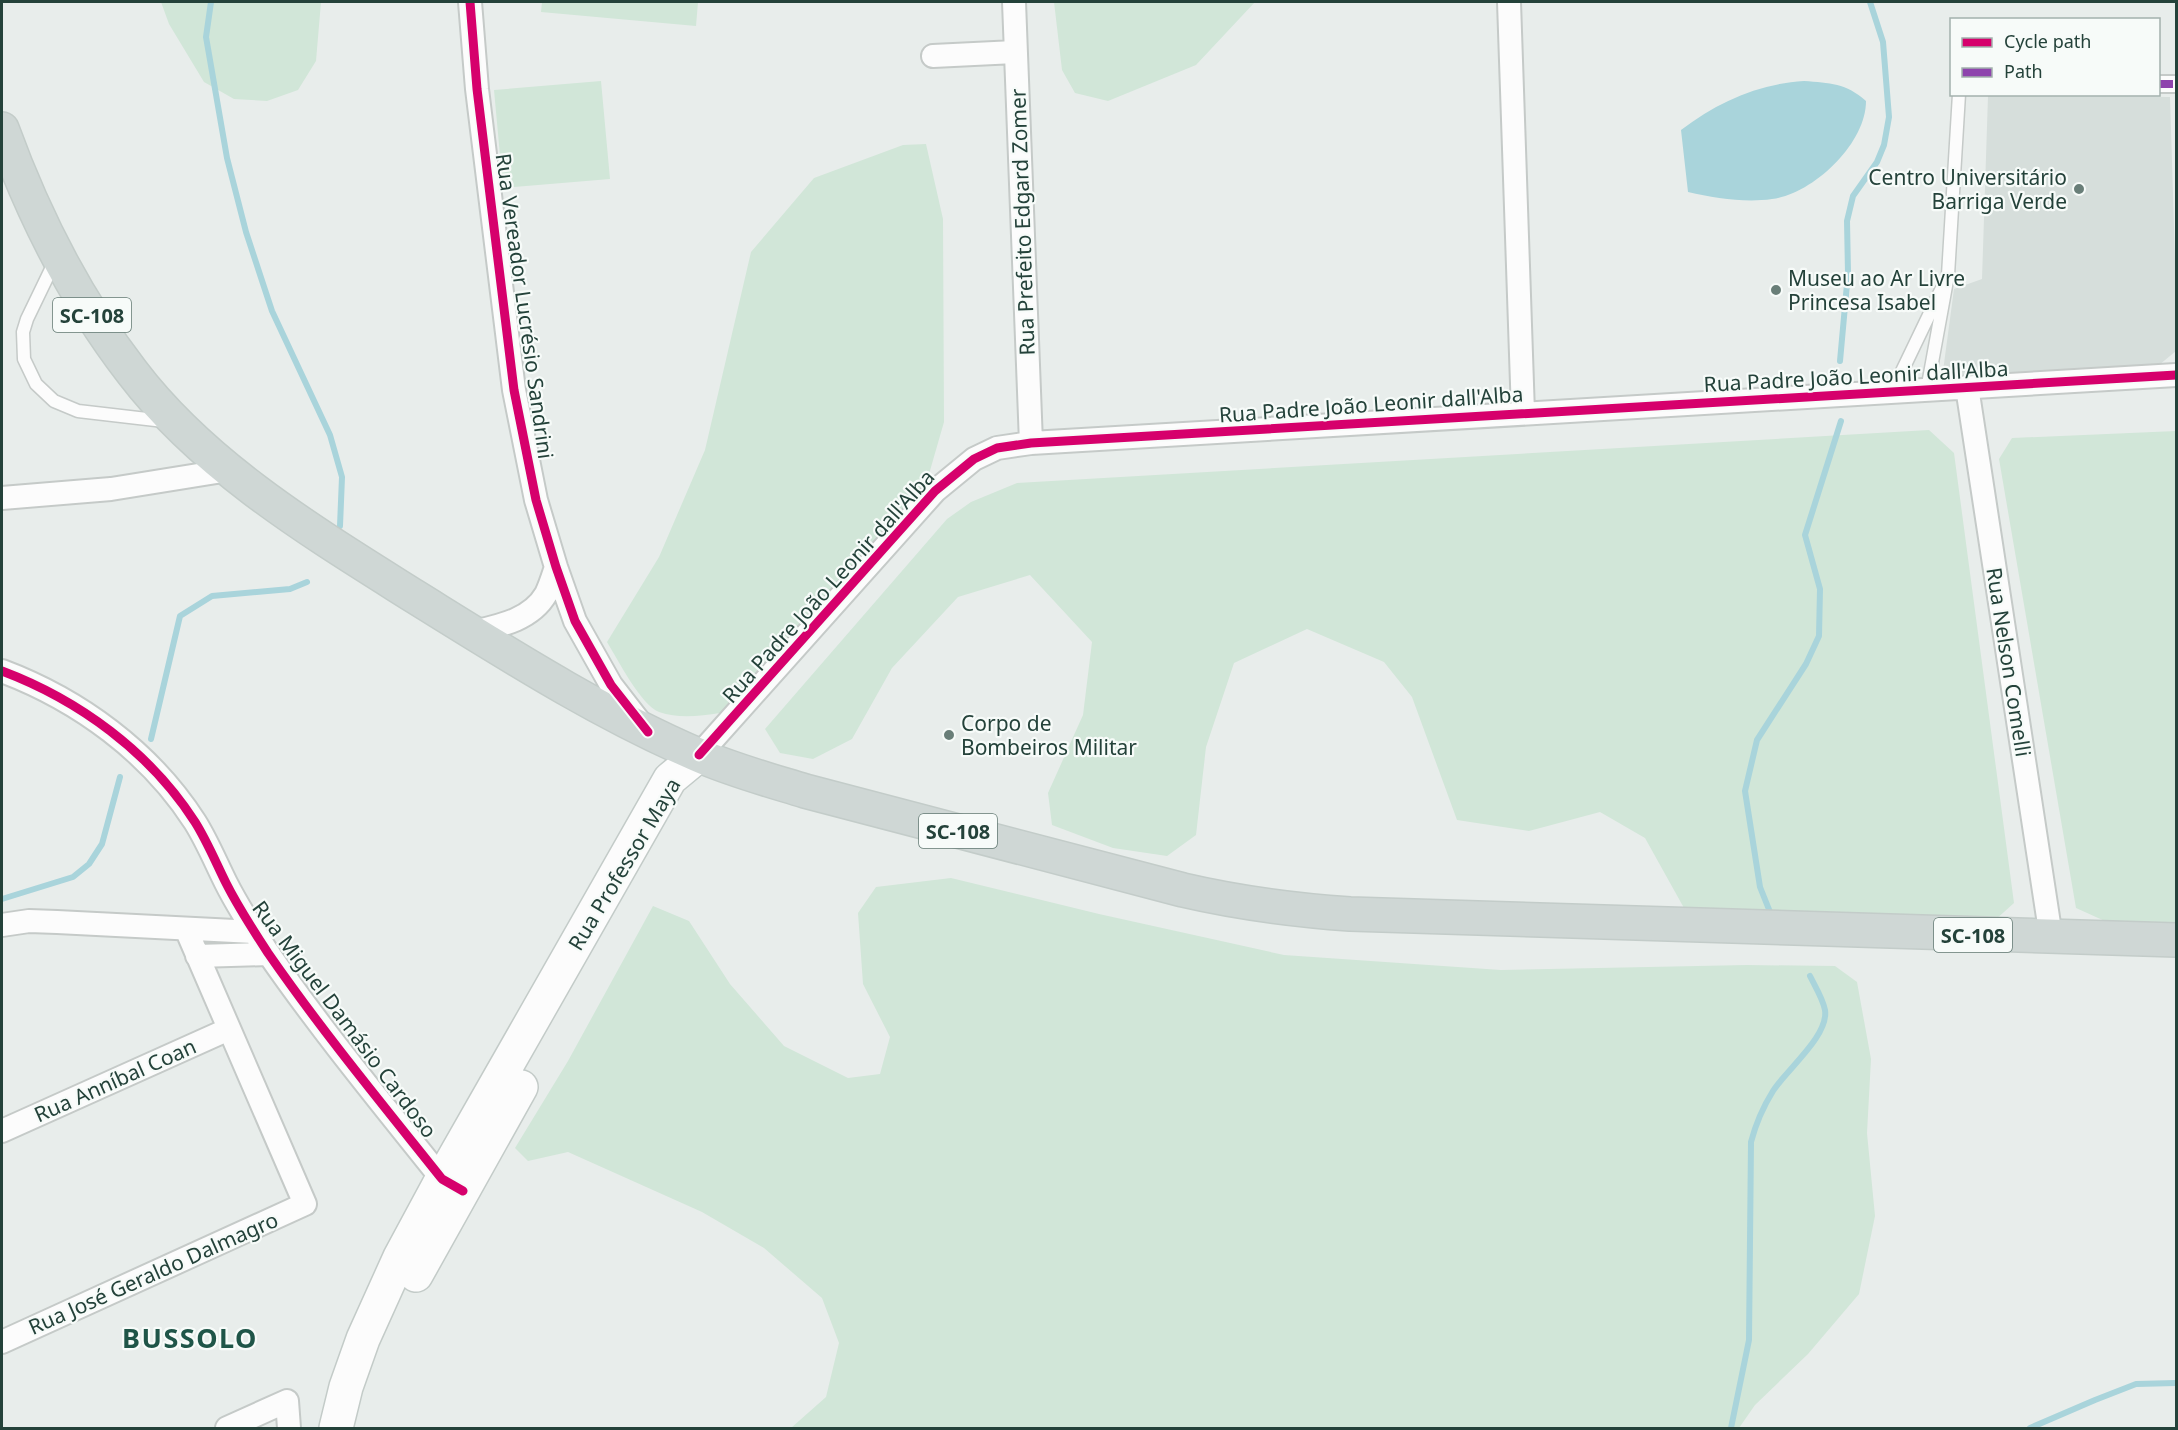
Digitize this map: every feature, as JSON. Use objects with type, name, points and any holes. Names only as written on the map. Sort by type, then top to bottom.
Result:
[{"type":"main road","name":"SC-108","points":[[2,129],[19,177],[57,258],[90,313],[132,373],[177,423],[229,470],[324,540],[560,685],[648,732],[699,755],[805,791],[1183,890],[1231,901],[1279,908],[1398,916],[2176,940]]},
{"type":"main road","name":"Rua Professor Maya","points":[[360,1428],[377,1366],[394,1319],[453,1185],[670,779],[699,755]]},
{"type":"main road","name":"Rua Professor Maya","points":[[336,1428],[346,1387],[363,1339],[400,1257],[453,1185]]},
{"type":"street","name":"Rua Vereador Lucrésio Sandrini","points":[[470,2],[477,89],[514,390],[536,500],[575,621],[611,685],[648,732]]},
{"type":"street","name":"Rua Prefeito Edgard Zomer","points":[[1014,2],[1031,443]]},
{"type":"street","points":[[1509,2],[1523,413]]},
{"type":"street","points":[[933,56],[1015,52]]},
{"type":"street","points":[[2160,84],[2176,84]]},
{"type":"street","name":"Rua Padre João Leonir dall'Alba","points":[[699,755],[935,491],[974,459],[997,448],[1031,443],[2176,375]]},
{"type":"street","name":"Rua Nelson Comelli","points":[[1967,387],[2051,937]]},
{"type":"street","points":[[2,498],[111,489],[229,470]]},
{"type":"street","points":[[473,632],[510,623],[529,612],[546,595],[556,567]]},
{"type":"street","name":"Rua Miguel Damásio Cardoso","points":[[2,671],[56,696],[91,717],[146,761],[174,792],[196,824],[234,899],[269,954],[344,1056],[453,1185]]},
{"type":"street","points":[[2,925],[30,921],[254,932]]},
{"type":"street","points":[[186,929],[229,1029]]},
{"type":"street","points":[[197,956],[269,954]]},
{"type":"street","name":"Rua Anníbal Coan","points":[[2,1131],[229,1029]]},
{"type":"street","name":"Rua José Geraldo Dalmagro","points":[[2,1342],[305,1204],[229,1029]]},
{"type":"street","points":[[227,1428],[287,1401],[289,1428]]},
{"type":"lane","points":[[1927,390],[1948,275],[1959,96]]},
{"type":"lane","points":[[57,258],[23,332],[24,359],[36,384],[54,401],[78,411],[177,423]]},
{"type":"lane","points":[[1892,392],[1948,275]]},
{"type":"shaded area","name":"Centro Universitário Barriga Verde","points":[[1988,96],[2170,97],[2176,351],[2159,365],[1953,381],[1943,371],[1954,289],[1982,279]]},
{"type":"green space","points":[[161,2],[321,2],[316,61],[298,90],[267,101],[234,99],[204,82],[169,24]]},
{"type":"green space","points":[[542,2],[698,2],[696,26],[541,12]]},
{"type":"green space","points":[[1054,2],[1255,2],[1196,65],[1108,101],[1075,93],[1062,70]]},
{"type":"green space","points":[[601,81],[610,179],[503,188],[494,90]]},
{"type":"green space","points":[[926,144],[943,219],[944,422],[927,481],[720,713],[682,716],[659,712],[652,708],[638,692],[607,642],[659,557],[705,450],[751,252],[814,178],[903,145]]},
{"type":"green space","points":[[1929,430],[1954,453],[2014,903],[1994,921],[1684,908],[1645,838],[1600,812],[1529,831],[1457,820],[1412,697],[1384,662],[1307,629],[1234,663],[1206,747],[1196,835],[1167,856],[1113,848],[1052,825],[1048,793],[1083,715],[1092,642],[1030,575],[958,597],[892,668],[852,739],[813,759],[780,753],[765,729],[947,519],[971,502],[1017,483]]},
{"type":"green space","points":[[2176,431],[2176,926],[2107,922],[2076,908],[1999,459],[2012,438]]},
{"type":"green space","points":[[951,878],[1284,955],[1501,970],[1747,965],[1835,966],[1857,982],[1871,1059],[1867,1133],[1875,1216],[1859,1294],[1808,1354],[1755,1405],[1739,1428],[791,1428],[826,1397],[839,1343],[822,1298],[764,1248],[702,1212],[568,1152],[528,1161],[515,1148],[568,1061],[653,906],[689,921],[730,984],[784,1046],[848,1078],[880,1074],[890,1037],[863,984],[858,913],[876,887]]},
{"type":"water","points":[[1804,81],[1830,83],[1844,87],[1866,101],[1864,117],[1857,134],[1834,164],[1804,188],[1772,199],[1730,199],[1688,192],[1681,130],[1709,111],[1754,90]]},
{"type":"waterway","points":[[211,2],[206,37],[227,158],[246,232],[272,311],[330,435],[342,477],[340,526]]},
{"type":"waterway","points":[[1840,361],[1848,273],[1847,221],[1853,196],[1877,162],[1884,145],[1889,117],[1883,42],[1870,2]]},
{"type":"waterway","points":[[1772,917],[1760,887],[1745,791],[1757,740],[1806,664],[1819,636],[1820,589],[1805,535],[1841,421]]},
{"type":"waterway","points":[[151,739],[180,616],[212,596],[290,589],[307,582]]},
{"type":"waterway","points":[[2,899],[73,877],[89,864],[102,844],[120,777]]},
{"type":"waterway","points":[[1731,1428],[1749,1340],[1751,1142],[1760,1115],[1773,1091],[1814,1042],[1824,1020],[1824,1006],[1810,976]]},
{"type":"waterway","points":[[2030,1428],[2136,1384],[2176,1383]]},
{"type":"marked path","points":[[2160,84],[2176,84]]},
{"type":"cycle path","points":[[470,2],[477,89],[514,390],[536,500],[575,621],[611,685],[648,732]]},
{"type":"cycle path","points":[[699,755],[935,491],[974,459],[997,448],[1031,443],[2176,375]]},
{"type":"cycle path","points":[[2,671],[31,683],[85,713],[110,731],[157,773],[195,822],[241,910],[268,953],[310,1011],[442,1179],[463,1191]]},
{"type":"place","name":"Centro Universitário Barriga Verde","points":[[2079,189]]},
{"type":"place","name":"Museu ao Ar Livre Princesa Isabel","points":[[1776,290]]},
{"type":"place","name":"Corpo de Bombeiros Militar","points":[[949,735]]},
{"type":"district","name":"BUSSOLO","points":[[190,1337]]}]
